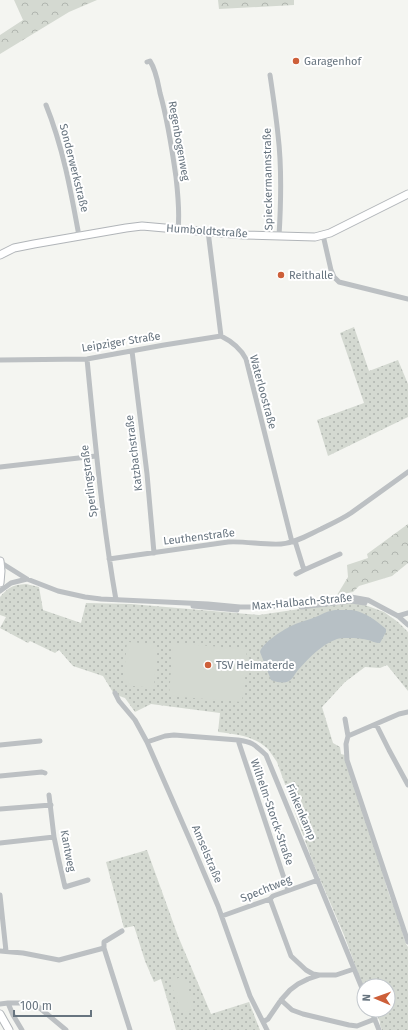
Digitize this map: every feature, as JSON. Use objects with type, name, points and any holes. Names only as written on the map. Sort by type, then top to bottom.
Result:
[{"type":"street","name":"Regenbogenweg","points":[[147,62],[150,61],[152,64],[169,129],[177,190],[179,221],[178,229]]},
{"type":"street","name":"Spieckermannstraße","points":[[270,75],[280,150],[279,236]]},
{"type":"street","name":"Sonderwerkstraße","points":[[46,105],[64,160],[79,236]]},
{"type":"street","name":"Humboldtstraße","points":[[0,255],[14,248],[142,226],[244,235],[310,238],[330,233],[408,194]]},
{"type":"street","points":[[208,231],[221,336]]},
{"type":"street","points":[[323,235],[331,270],[334,278],[339,282],[408,299]]},
{"type":"street","name":"Leipziger Straße","points":[[0,360],[87,359],[221,336]]},
{"type":"street","name":"Waterloostraße","points":[[221,336],[229,340],[238,348],[246,360],[293,542],[304,570]]},
{"type":"street","name":"Katzbachstraße","points":[[132,351],[147,474],[154,553]]},
{"type":"street","name":"Sperlingstraße","points":[[87,359],[96,456],[109,559],[116,600]]},
{"type":"street","points":[[0,468],[96,456]]},
{"type":"street","name":"Leuthenstraße","points":[[109,559],[228,542],[283,544],[293,542],[352,513],[408,472]]},
{"type":"street","points":[[296,574],[340,554]]},
{"type":"street","points":[[0,562],[2,571],[0,583]]},
{"type":"street","name":"Max-Halbach-Straße","points":[[0,562],[27,578],[58,591],[85,598],[240,607],[270,607],[351,597],[368,600],[398,616],[408,625]]},
{"type":"street","points":[[0,591],[11,583],[27,578]]},
{"type":"street","points":[[398,616],[408,613]]},
{"type":"street","name":"Amselstraße","points":[[115,693],[119,701],[135,720],[147,742],[222,916],[250,996],[267,1030]]},
{"type":"street","points":[[348,736],[399,714],[408,712]]},
{"type":"street","points":[[345,720],[348,736],[346,744],[348,760],[408,942]]},
{"type":"street","points":[[376,724],[408,785]]},
{"type":"street","name":"Finkenkamp","points":[[147,742],[174,734],[238,740],[255,744],[266,755],[358,978]]},
{"type":"street","name":"Wilhelm-Storck-Straße","points":[[238,740],[288,890]]},
{"type":"street","points":[[0,745],[40,741]]},
{"type":"street","points":[[0,776],[45,773]]},
{"type":"street","name":"Kantweg","points":[[50,795],[54,837],[58,861],[65,887],[88,880]]},
{"type":"street","points":[[0,809],[51,805]]},
{"type":"street","points":[[0,843],[54,837]]},
{"type":"street","name":"Spechtweg","points":[[222,916],[318,880]]},
{"type":"street","points":[[0,895],[3,951],[60,960],[104,948]]},
{"type":"street","points":[[270,899],[291,956],[306,970],[313,974],[336,975],[354,969]]},
{"type":"street","points":[[122,931],[104,942],[104,948],[130,1030]]},
{"type":"street","points":[[263,1022],[268,1019],[290,990],[308,979],[320,975]]},
{"type":"street","points":[[281,1000],[292,1010],[349,1025],[357,1026],[375,1019],[379,1030]]},
{"type":"street","points":[[8,1003],[22,1030]]},
{"type":"street","points":[[0,1004],[20,1003]]},
{"type":"street","points":[[28,1003],[35,1004],[66,1030]]},
{"type":"street","points":[[0,1014],[9,1030]]},
{"type":"green space","points":[[14,0],[97,0],[69,12],[0,54],[0,35],[23,20]]},
{"type":"green space","points":[[218,0],[294,0],[294,5],[219,9]]},
{"type":"green space","points":[[354,327],[369,371],[398,360],[408,384],[408,417],[328,456],[317,420],[364,403],[340,333]]},
{"type":"green space","points":[[408,524],[408,563],[392,576],[359,586],[353,592],[337,595],[348,577],[347,565],[368,558],[367,554]]},
{"type":"green space","points":[[26,584],[39,587],[43,610],[81,623],[86,603],[131,604],[259,615],[354,601],[384,612],[398,622],[408,632],[408,691],[387,665],[380,668],[365,667],[345,682],[322,707],[333,743],[340,747],[341,754],[345,755],[381,864],[388,891],[398,914],[398,919],[408,947],[408,1030],[382,1030],[378,1018],[396,1018],[396,978],[360,978],[344,935],[312,860],[277,762],[268,749],[251,738],[218,732],[220,713],[151,704],[135,712],[125,698],[114,694],[103,676],[73,666],[59,650],[55,653],[30,641],[28,643],[0,628],[6,617],[0,615],[0,597],[11,587]]},
{"type":"green space","points":[[127,642],[157,644],[154,688],[123,685]]},
{"type":"green space","name":"TSV Heimaterde","points":[[173,643],[247,649],[242,702],[169,696]]},
{"type":"green space","points":[[147,850],[178,936],[211,1014],[249,1002],[260,1030],[176,1030],[161,979],[154,982],[145,961],[134,926],[124,928],[106,862]]},
{"type":"green space","points":[[184,976],[195,1008],[181,1013],[170,981]]},
{"type":"shaded area","points":[[335,610],[357,611],[375,620],[386,629],[380,643],[357,638],[337,639],[316,652],[289,681],[282,683],[271,680],[260,652],[262,648],[278,634],[291,626]]},
{"type":"place","name":"Garagenhof","points":[[296,61]]},
{"type":"place","name":"Reithalle","points":[[281,275]]},
{"type":"place","name":"TSV Heimaterde","points":[[208,665]]}]
